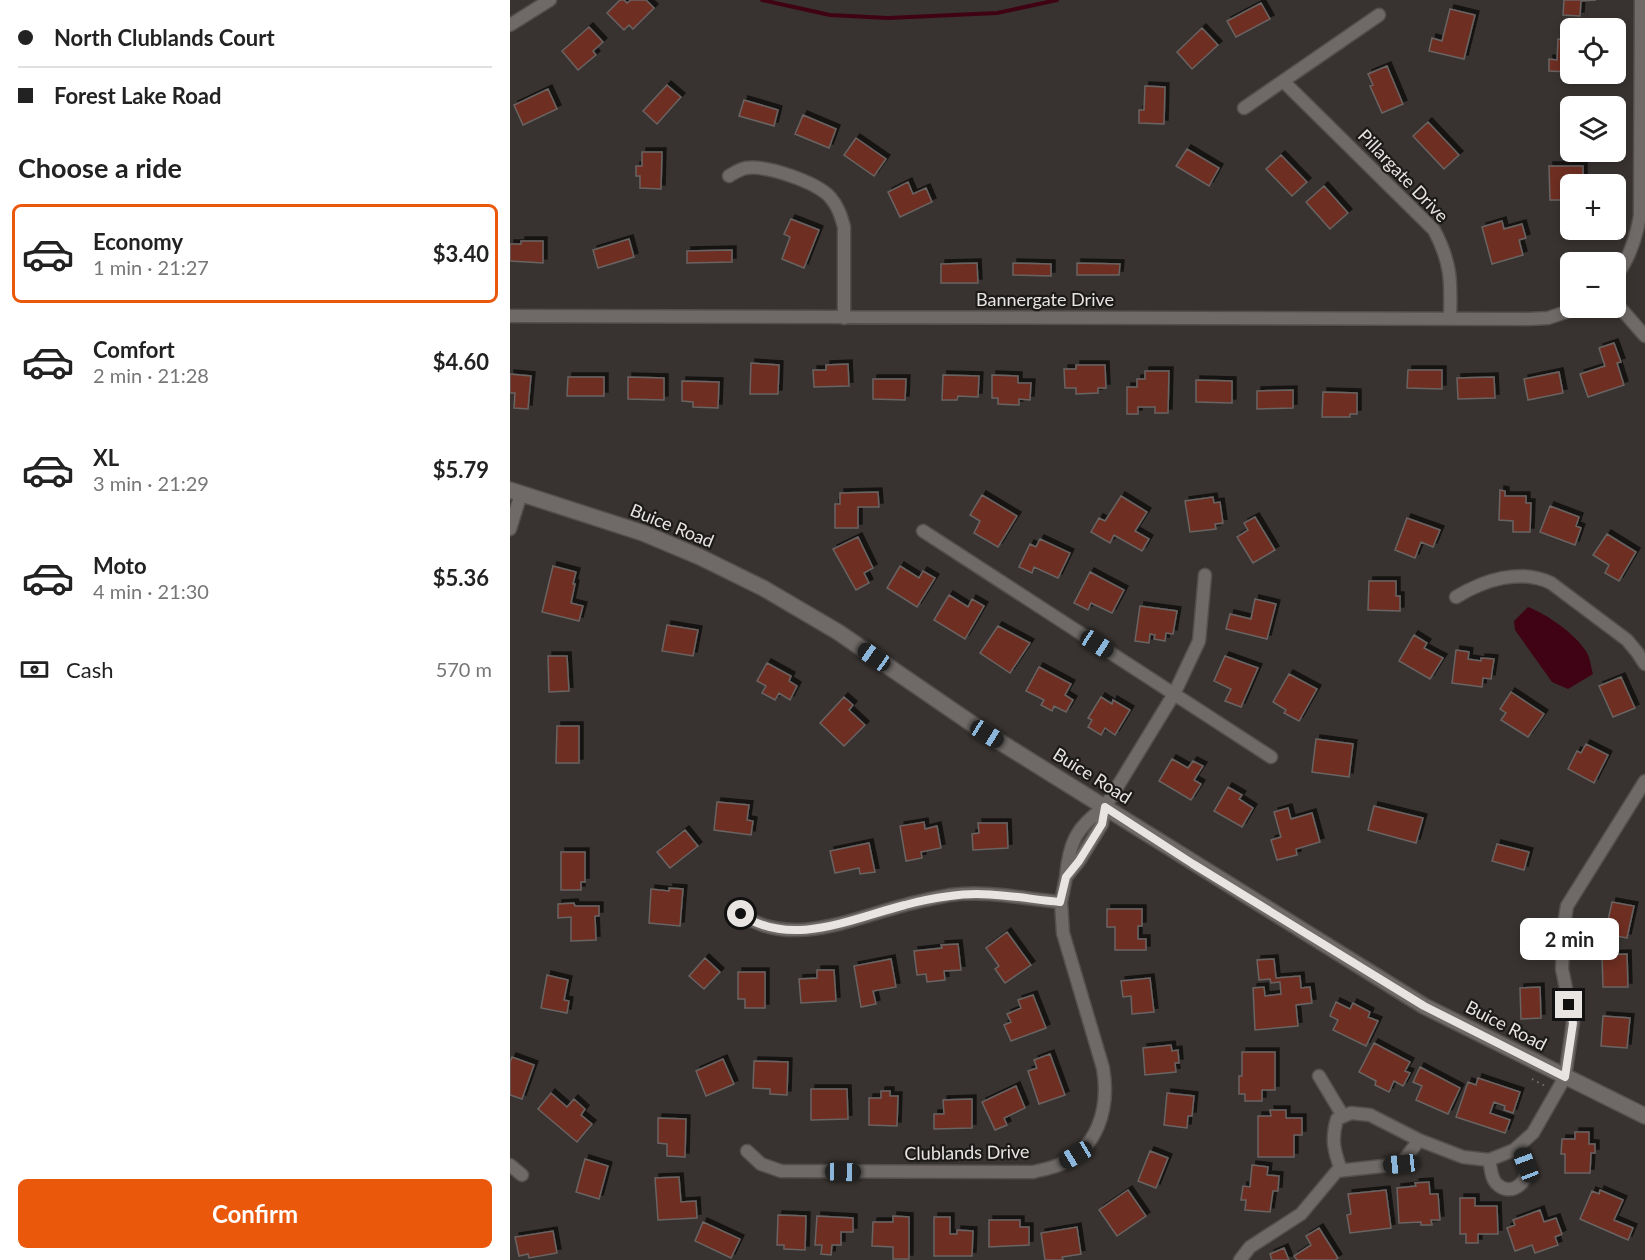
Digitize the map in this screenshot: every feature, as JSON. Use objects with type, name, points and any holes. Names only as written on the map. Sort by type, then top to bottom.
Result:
[{"type":"street","points":[[510,25],[550,0]]},
{"type":"street","points":[[1626,261],[1636,235],[1640,216],[1641,0]]},
{"type":"street","points":[[1244,108],[1379,15]]},
{"type":"street","name":"Pillargate Drive","points":[[1283,81],[1434,230],[1450,268],[1450,319]]},
{"type":"street","points":[[729,176],[744,168],[762,168],[812,183],[832,199],[841,214],[844,227],[844,318]]},
{"type":"street","name":"Bannergate Drive","points":[[510,316],[1528,320],[1560,314]]},
{"type":"street","points":[[1626,314],[1645,336]]},
{"type":"street","points":[[510,529],[516,492]]},
{"type":"street","name":"Buice Road","points":[[516,492],[643,533],[700,557],[763,588],[838,632],[984,732],[1424,1006],[1645,1116]]},
{"type":"street","points":[[923,531],[1271,757]]},
{"type":"street","name":"Clublands Drive","points":[[747,1151],[761,1164],[781,1171],[1033,1172],[1057,1166],[1076,1155],[1090,1140],[1100,1123],[1106,1104],[1107,1087],[1064,933],[1060,902],[1066,877],[1102,824],[1105,807],[1174,694],[1199,641],[1205,575]]},
{"type":"street","points":[[1456,597],[1485,583],[1517,575],[1541,578],[1627,640],[1645,664]]},
{"type":"street","points":[[1341,1170],[1333,1148],[1333,1132],[1337,1119],[1351,1113],[1370,1116],[1419,1140],[1463,1157],[1489,1160],[1519,1147],[1533,1133],[1565,1077],[1573,1023],[1562,969],[1567,906],[1645,781]]},
{"type":"street","points":[[741,914],[768,928],[809,929],[844,924],[905,904],[952,895],[982,894],[1060,902]]},
{"type":"street","points":[[1319,1076],[1343,1116]]},
{"type":"street","points":[[1240,1260],[1250,1247],[1300,1214],[1337,1171],[1401,1164],[1419,1140]]},
{"type":"street","points":[[1489,1160],[1493,1179],[1497,1184],[1503,1188],[1516,1188],[1522,1184],[1527,1172],[1519,1147]]},
{"type":"street","points":[[510,1165],[522,1176]]},
{"type":"shaded area","points":[[1528,607],[1568,631],[1581,644],[1587,653],[1593,674],[1568,689],[1552,682],[1515,630],[1514,621]]},
{"type":"building","points":[[620,0],[627,3],[631,0],[646,0],[654,8],[633,29],[629,25],[624,30],[607,13]]},
{"type":"building","points":[[1564,0],[1596,0],[1581,1],[1580,16],[1563,15]]},
{"type":"building","points":[[1261,3],[1270,19],[1236,37],[1227,21]]},
{"type":"building","points":[[1450,9],[1475,15],[1464,59],[1429,51],[1432,38],[1442,41]]},
{"type":"building","points":[[589,27],[603,42],[593,51],[596,55],[578,70],[562,51]]},
{"type":"building","points":[[1202,28],[1218,45],[1192,69],[1177,52]]},
{"type":"building","points":[[1558,39],[1560,39],[1560,72],[1549,71],[1549,59],[1557,60]]},
{"type":"building","points":[[1387,66],[1403,104],[1382,113],[1370,86],[1373,85],[1368,74]]},
{"type":"building","points":[[667,85],[681,97],[657,124],[643,111]]},
{"type":"building","points":[[1145,86],[1165,87],[1164,124],[1139,123],[1139,110],[1144,110]]},
{"type":"building","points":[[548,89],[557,109],[523,125],[514,105]]},
{"type":"building","points":[[744,100],[778,110],[774,126],[739,116]]},
{"type":"building","points":[[803,115],[836,129],[829,148],[795,134]]},
{"type":"building","points":[[1428,122],[1459,155],[1444,169],[1413,136]]},
{"type":"building","points":[[856,138],[886,159],[874,176],[844,155]]},
{"type":"building","points":[[1187,149],[1219,168],[1209,186],[1176,166]]},
{"type":"building","points":[[642,152],[662,152],[661,189],[640,188],[640,176],[636,176],[636,166],[642,166]]},
{"type":"building","points":[[1281,155],[1307,182],[1292,196],[1266,169]]},
{"type":"building","points":[[1549,166],[1583,166],[1583,174],[1560,174],[1560,200],[1550,200]]},
{"type":"building","points":[[908,182],[913,194],[926,188],[932,202],[900,217],[888,192]]},
{"type":"building","points":[[1324,186],[1348,213],[1330,229],[1306,202]]},
{"type":"building","points":[[791,219],[819,230],[804,268],[782,259],[790,237],[784,234]]},
{"type":"building","points":[[1502,221],[1504,229],[1522,224],[1526,238],[1519,240],[1523,255],[1492,264],[1482,227]]},
{"type":"building","points":[[629,239],[634,257],[598,268],[593,250]]},
{"type":"building","points":[[521,241],[543,241],[543,263],[510,261],[510,244],[521,244]]},
{"type":"building","points":[[732,250],[732,262],[687,263],[687,251]]},
{"type":"building","points":[[977,263],[978,283],[941,283],[941,264]]},
{"type":"building","points":[[1013,263],[1051,264],[1051,276],[1013,275]]},
{"type":"building","points":[[1077,263],[1120,264],[1119,275],[1077,275]]},
{"type":"building","points":[[1614,343],[1621,362],[1617,363],[1624,385],[1588,397],[1580,374],[1605,366],[1599,348]]},
{"type":"building","points":[[751,363],[779,365],[778,394],[750,394]]},
{"type":"building","points":[[848,364],[849,386],[814,387],[813,370],[826,370],[826,365]]},
{"type":"building","points":[[1076,365],[1105,365],[1106,388],[1098,388],[1098,393],[1076,394],[1076,388],[1065,388],[1064,369],[1076,369]]},
{"type":"building","points":[[1408,370],[1442,370],[1442,389],[1407,388]]},
{"type":"building","points":[[1145,371],[1169,371],[1168,413],[1155,413],[1155,407],[1138,407],[1138,414],[1127,414],[1127,387],[1137,387],[1137,379],[1145,379]]},
{"type":"building","points":[[1559,372],[1563,393],[1528,400],[1524,379]]},
{"type":"building","points":[[510,374],[531,376],[528,409],[514,408],[515,393],[510,393]]},
{"type":"building","points":[[943,375],[979,376],[978,397],[958,396],[957,400],[942,400]]},
{"type":"building","points":[[992,375],[1018,376],[1018,383],[1031,383],[1030,400],[1019,399],[1019,405],[998,404],[998,398],[992,398]]},
{"type":"building","points":[[568,377],[604,377],[604,396],[567,396]]},
{"type":"building","points":[[628,377],[664,378],[664,400],[628,399]]},
{"type":"building","points":[[1494,377],[1495,398],[1458,399],[1457,378]]},
{"type":"building","points":[[873,379],[906,379],[905,400],[873,399]]},
{"type":"building","points":[[1196,380],[1232,381],[1232,403],[1196,402]]},
{"type":"building","points":[[682,381],[719,382],[718,408],[693,407],[693,402],[682,401]]},
{"type":"building","points":[[1293,390],[1293,408],[1257,409],[1257,391]]},
{"type":"building","points":[[1323,392],[1357,393],[1357,414],[1350,414],[1350,417],[1322,417]]},
{"type":"building","points":[[1500,490],[1505,491],[1505,496],[1526,496],[1526,503],[1531,503],[1530,532],[1513,532],[1513,521],[1499,520]]},
{"type":"building","points":[[878,492],[879,507],[858,507],[858,528],[835,528],[835,504],[840,504],[840,493]]},
{"type":"building","points":[[982,495],[1017,516],[998,547],[974,533],[980,521],[970,515]]},
{"type":"building","points":[[1121,496],[1147,512],[1135,531],[1149,539],[1142,551],[1114,535],[1110,543],[1091,532],[1099,518],[1105,521]]},
{"type":"building","points":[[1213,497],[1214,503],[1220,502],[1223,523],[1215,524],[1216,529],[1190,532],[1185,501]]},
{"type":"building","points":[[1550,506],[1579,517],[1576,526],[1581,528],[1575,545],[1540,532]]},
{"type":"building","points":[[1255,517],[1275,550],[1253,563],[1237,537],[1248,530],[1244,523]]},
{"type":"building","points":[[1407,518],[1440,530],[1433,547],[1421,542],[1415,558],[1395,550]]},
{"type":"building","points":[[1607,534],[1636,552],[1619,581],[1605,573],[1609,565],[1593,555]]},
{"type":"building","points":[[858,537],[873,568],[864,573],[869,583],[856,590],[833,549]]},
{"type":"building","points":[[1040,539],[1070,553],[1058,578],[1034,567],[1032,573],[1019,567],[1030,544],[1036,547]]},
{"type":"building","points":[[553,566],[576,572],[571,603],[583,606],[579,621],[542,612]]},
{"type":"building","points":[[900,566],[919,578],[923,571],[935,578],[917,607],[887,588]]},
{"type":"building","points":[[1090,572],[1124,590],[1112,613],[1091,603],[1088,610],[1074,603]]},
{"type":"building","points":[[1369,581],[1396,581],[1396,596],[1400,596],[1400,611],[1368,610]]},
{"type":"building","points":[[949,595],[968,607],[972,599],[984,606],[965,639],[934,620]]},
{"type":"building","points":[[1255,599],[1276,604],[1267,639],[1226,629],[1230,614],[1251,619]]},
{"type":"building","points":[[1140,606],[1177,611],[1173,634],[1166,633],[1165,641],[1154,639],[1155,635],[1150,634],[1149,643],[1135,641]]},
{"type":"building","points":[[667,625],[698,630],[693,656],[662,651]]},
{"type":"building","points":[[998,626],[1030,643],[1010,673],[980,653]]},
{"type":"building","points":[[1414,635],[1427,643],[1424,648],[1443,658],[1430,679],[1399,661]]},
{"type":"building","points":[[1456,650],[1469,652],[1468,659],[1481,661],[1481,658],[1494,659],[1491,679],[1483,678],[1482,687],[1452,683]]},
{"type":"building","points":[[548,656],[567,656],[569,691],[549,692]]},
{"type":"building","points":[[1225,656],[1258,668],[1241,707],[1225,701],[1231,689],[1214,681]]},
{"type":"building","points":[[767,663],[791,676],[789,681],[797,686],[790,700],[779,693],[775,700],[762,693],[766,686],[757,681]]},
{"type":"building","points":[[1039,667],[1071,684],[1065,695],[1073,700],[1066,712],[1054,706],[1052,711],[1041,705],[1044,700],[1026,691]]},
{"type":"building","points":[[1289,674],[1317,689],[1299,721],[1284,713],[1286,710],[1273,702]]},
{"type":"building","points":[[1621,677],[1635,708],[1613,717],[1599,686]]},
{"type":"building","points":[[1511,692],[1544,714],[1528,737],[1501,720],[1506,713],[1500,709]]},
{"type":"building","points":[[844,697],[853,705],[849,710],[865,725],[844,746],[820,723]]},
{"type":"building","points":[[1101,697],[1112,704],[1113,700],[1130,710],[1115,735],[1105,728],[1101,735],[1088,727],[1092,720],[1088,718]]},
{"type":"building","points":[[557,726],[579,726],[579,763],[556,763]]},
{"type":"building","points":[[1316,739],[1353,744],[1349,777],[1312,772]]},
{"type":"building","points":[[1586,744],[1608,755],[1594,783],[1568,769],[1577,751],[1581,753]]},
{"type":"building","points":[[1172,759],[1188,768],[1193,761],[1203,766],[1194,780],[1201,784],[1191,800],[1159,781]]},
{"type":"building","points":[[1228,787],[1242,795],[1239,799],[1253,808],[1242,827],[1214,811]]},
{"type":"building","points":[[717,802],[749,805],[747,820],[753,821],[751,835],[714,830]]},
{"type":"building","points":[[1374,806],[1423,818],[1416,843],[1368,830]]},
{"type":"building","points":[[1288,808],[1291,819],[1312,813],[1320,842],[1296,849],[1297,855],[1277,860],[1271,840],[1281,837],[1274,812]]},
{"type":"building","points":[[924,822],[925,829],[937,826],[941,848],[921,852],[922,858],[906,861],[900,826]]},
{"type":"building","points":[[978,823],[1007,823],[1008,848],[973,850],[972,834],[979,833]]},
{"type":"building","points":[[685,830],[698,846],[670,868],[657,852]]},
{"type":"building","points":[[869,843],[875,872],[860,874],[859,868],[835,873],[830,851]]},
{"type":"building","points":[[1497,844],[1529,852],[1524,870],[1492,861]]},
{"type":"building","points":[[561,852],[585,852],[585,882],[581,882],[581,890],[561,890]]},
{"type":"building","points":[[669,888],[683,889],[680,926],[649,923],[651,889],[669,891]]},
{"type":"building","points":[[1612,902],[1634,906],[1627,938],[1605,934]]},
{"type":"building","points":[[574,903],[575,906],[599,906],[599,916],[595,916],[596,940],[571,941],[571,917],[558,918],[558,904]]},
{"type":"building","points":[[1107,909],[1142,909],[1142,926],[1138,926],[1138,939],[1146,939],[1146,950],[1115,950],[1115,927],[1107,927]]},
{"type":"building","points":[[1007,932],[1031,965],[1005,983],[995,969],[999,966],[986,948]]},
{"type":"building","points":[[958,944],[961,970],[944,971],[945,980],[927,982],[926,974],[917,975],[914,951]]},
{"type":"building","points":[[1627,954],[1628,987],[1603,987],[1602,955]]},
{"type":"building","points":[[705,958],[720,972],[704,989],[689,976]]},
{"type":"building","points":[[891,959],[896,987],[873,991],[876,1004],[861,1007],[854,966]]},
{"type":"building","points":[[1274,959],[1276,978],[1300,976],[1301,988],[1310,987],[1312,1003],[1296,1005],[1298,1026],[1255,1030],[1253,988],[1264,987],[1265,996],[1281,994],[1280,982],[1271,983],[1270,979],[1259,980],[1257,960]]},
{"type":"building","points":[[817,970],[834,970],[836,1001],[801,1003],[799,979],[817,978]]},
{"type":"building","points":[[738,972],[765,972],[765,1008],[745,1008],[745,999],[738,999]]},
{"type":"building","points":[[547,975],[568,980],[564,1000],[569,1001],[567,1013],[541,1008]]},
{"type":"building","points":[[1150,978],[1154,1012],[1132,1014],[1131,996],[1123,997],[1121,981]]},
{"type":"building","points":[[1540,987],[1541,1018],[1521,1019],[1520,988]]},
{"type":"building","points":[[1033,995],[1046,1028],[1011,1041],[1004,1025],[1011,1022],[1007,1014],[1021,1008],[1018,1000]]},
{"type":"building","points":[[1336,1002],[1350,1009],[1353,1003],[1370,1012],[1368,1017],[1378,1021],[1366,1046],[1333,1030],[1338,1020],[1330,1016]]},
{"type":"building","points":[[1603,1016],[1630,1018],[1627,1048],[1601,1046]]},
{"type":"building","points":[[1374,1043],[1410,1062],[1405,1071],[1410,1073],[1403,1086],[1394,1081],[1389,1092],[1375,1085],[1376,1081],[1359,1072]]},
{"type":"building","points":[[1171,1045],[1172,1051],[1178,1050],[1179,1063],[1175,1063],[1176,1072],[1145,1075],[1143,1048]]},
{"type":"building","points":[[1242,1052],[1275,1052],[1275,1090],[1262,1090],[1262,1101],[1245,1101],[1245,1094],[1239,1094]]},
{"type":"building","points":[[1050,1054],[1065,1095],[1039,1104],[1028,1071],[1037,1068],[1034,1060]]},
{"type":"building","points":[[512,1057],[534,1065],[522,1099],[510,1095]]},
{"type":"building","points":[[723,1059],[734,1084],[706,1096],[696,1071]]},
{"type":"building","points":[[754,1061],[788,1062],[787,1095],[770,1094],[770,1089],[753,1088]]},
{"type":"building","points":[[1420,1067],[1460,1088],[1448,1114],[1416,1100],[1422,1086],[1413,1082]]},
{"type":"building","points":[[1478,1078],[1520,1092],[1513,1113],[1504,1110],[1505,1106],[1494,1102],[1490,1113],[1510,1120],[1505,1133],[1456,1117],[1468,1082],[1476,1085]]},
{"type":"building","points":[[1016,1086],[1025,1108],[1004,1118],[1007,1125],[995,1130],[982,1102]]},
{"type":"building","points":[[811,1089],[847,1089],[848,1119],[811,1120]]},
{"type":"building","points":[[881,1091],[890,1091],[890,1096],[898,1096],[897,1126],[869,1125],[869,1098],[881,1098]]},
{"type":"building","points":[[551,1093],[567,1107],[574,1099],[585,1109],[581,1115],[592,1124],[577,1142],[538,1109]]},
{"type":"building","points":[[1167,1093],[1194,1096],[1192,1116],[1188,1116],[1187,1128],[1164,1125]]},
{"type":"building","points":[[972,1099],[972,1128],[934,1129],[934,1114],[944,1114],[943,1100]]},
{"type":"building","points":[[1270,1110],[1286,1110],[1286,1118],[1302,1118],[1302,1135],[1294,1135],[1294,1157],[1258,1157],[1258,1116],[1271,1116]]},
{"type":"building","points":[[658,1118],[686,1119],[685,1157],[667,1156],[667,1144],[658,1143]]},
{"type":"building","points":[[1575,1132],[1589,1132],[1589,1144],[1595,1144],[1595,1153],[1591,1153],[1590,1173],[1565,1173],[1565,1154],[1561,1154],[1562,1139],[1575,1139]]},
{"type":"building","points":[[1150,1151],[1168,1158],[1156,1188],[1138,1181]]},
{"type":"building","points":[[585,1159],[608,1166],[599,1199],[576,1192]]},
{"type":"building","points":[[1252,1165],[1268,1167],[1267,1175],[1279,1176],[1278,1191],[1273,1191],[1270,1212],[1245,1210],[1246,1200],[1241,1200],[1243,1186],[1250,1187]]},
{"type":"building","points":[[679,1177],[681,1202],[696,1201],[697,1218],[658,1220],[655,1178]]},
{"type":"building","points":[[1429,1182],[1430,1194],[1438,1194],[1440,1220],[1431,1220],[1432,1225],[1421,1225],[1421,1222],[1399,1223],[1397,1188]]},
{"type":"building","points":[[1128,1190],[1146,1216],[1117,1236],[1099,1210]]},
{"type":"building","points":[[1386,1190],[1391,1228],[1350,1233],[1347,1215],[1351,1214],[1348,1194]]},
{"type":"building","points":[[1600,1190],[1623,1200],[1614,1220],[1633,1228],[1628,1240],[1580,1219],[1592,1191],[1599,1194]]},
{"type":"building","points":[[1460,1198],[1475,1198],[1475,1206],[1497,1206],[1498,1234],[1478,1234],[1478,1243],[1466,1243],[1466,1234],[1460,1234]]},
{"type":"building","points":[[1540,1210],[1544,1222],[1556,1218],[1562,1234],[1555,1237],[1558,1245],[1535,1253],[1532,1245],[1515,1251],[1507,1228],[1515,1225],[1513,1220]]},
{"type":"building","points":[[778,1215],[806,1216],[805,1250],[784,1249],[784,1245],[777,1245]]},
{"type":"building","points":[[817,1216],[853,1218],[853,1232],[841,1232],[841,1245],[832,1245],[831,1255],[821,1254],[822,1245],[815,1245]]},
{"type":"building","points":[[893,1216],[909,1217],[909,1259],[893,1259],[893,1247],[872,1246],[873,1222],[893,1222]]},
{"type":"building","points":[[934,1217],[950,1217],[950,1234],[957,1234],[957,1230],[973,1231],[972,1256],[934,1256]]},
{"type":"building","points":[[989,1220],[1020,1220],[1020,1227],[1029,1227],[1029,1245],[989,1247]]},
{"type":"building","points":[[703,1222],[740,1239],[731,1258],[695,1241]]},
{"type":"building","points":[[1077,1227],[1081,1254],[1062,1257],[1063,1260],[1045,1260],[1041,1233]]},
{"type":"building","points":[[1319,1228],[1338,1258],[1335,1260],[1297,1260],[1294,1256],[1311,1245],[1306,1236]]},
{"type":"building","points":[[553,1231],[557,1253],[529,1258],[528,1254],[519,1256],[515,1237]]},
{"type":"building","points":[[1284,1248],[1289,1260],[1272,1260],[1270,1254]]},
{"type":"waterway","points":[[762,0],[830,15],[888,18],[997,13],[1057,0]]},
{"type":"route","points":[[741,914],[768,928],[809,929],[844,924],[905,904],[952,895],[982,894],[1060,902],[1066,877],[1102,824],[1105,807],[1424,1006],[1565,1077],[1573,1023],[1569,1005]]}]
